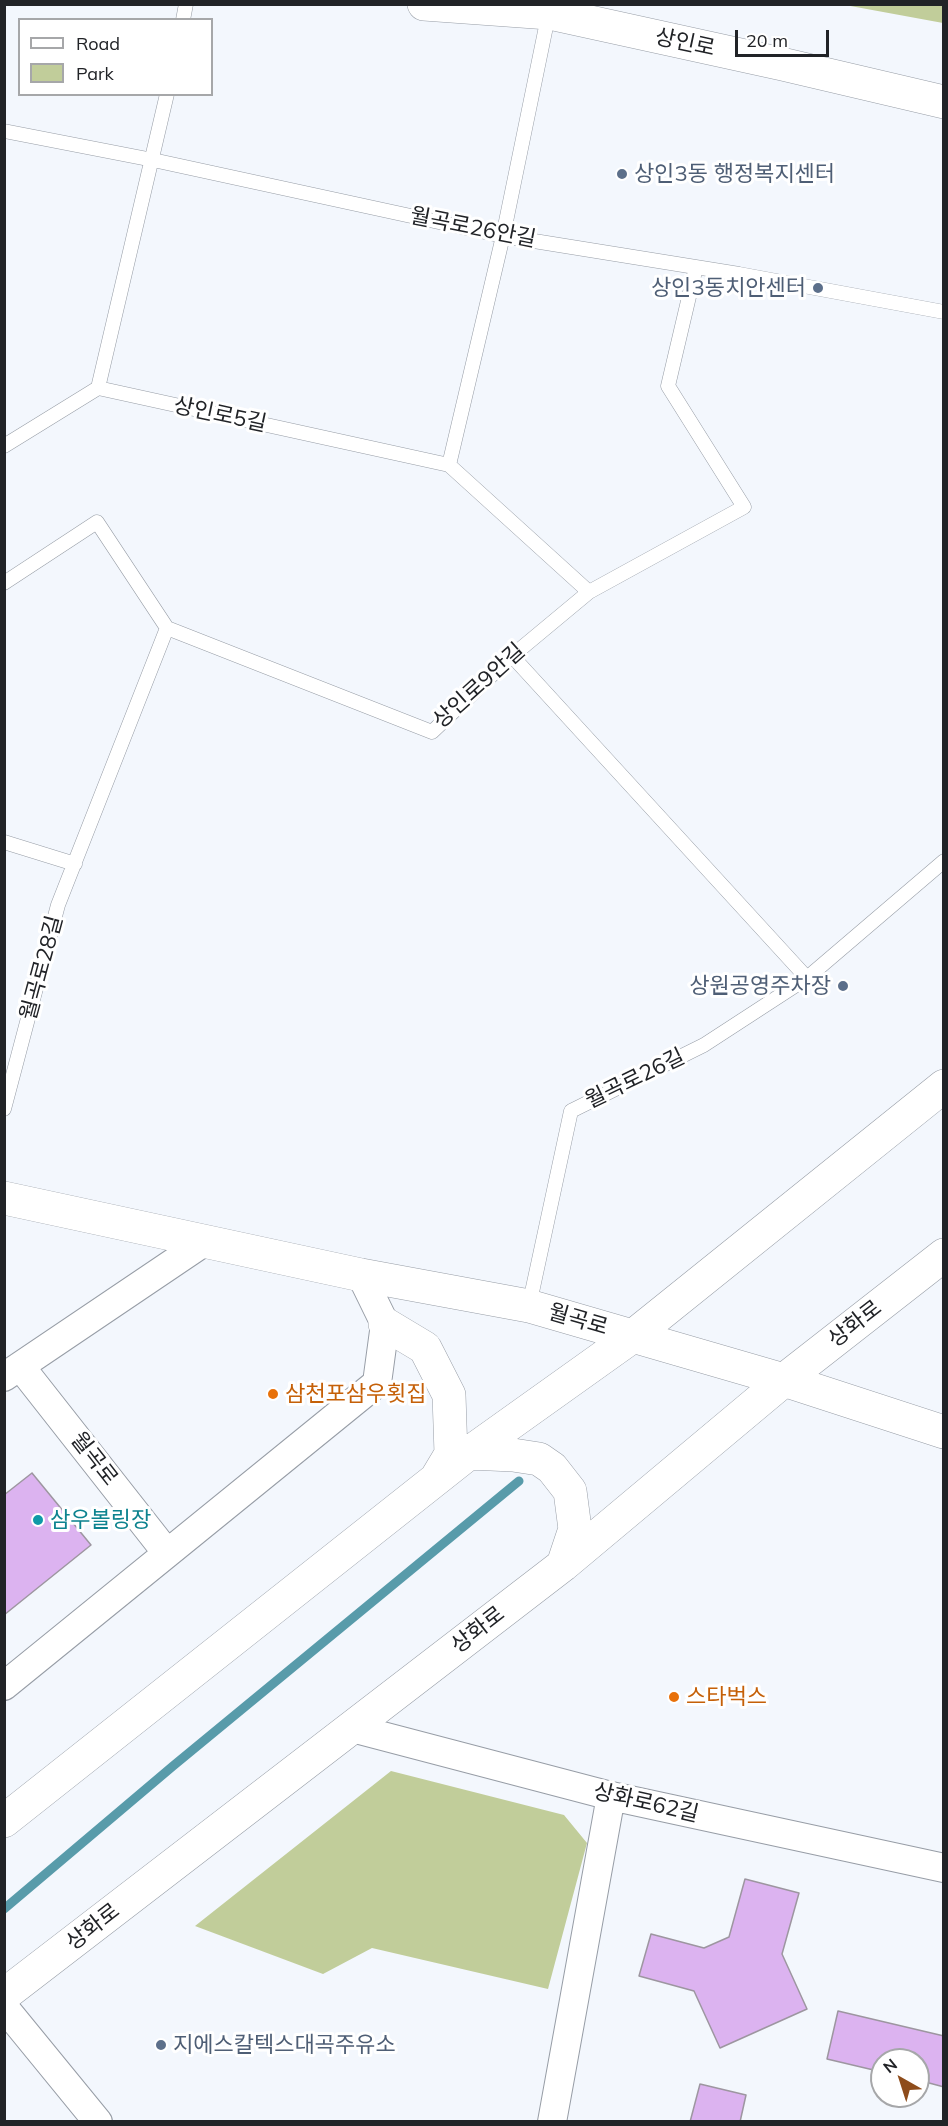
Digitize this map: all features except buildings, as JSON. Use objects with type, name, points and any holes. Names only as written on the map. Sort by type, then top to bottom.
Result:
[{"type":"main road","name":"상인로","points":[[424,4],[549,9],[944,102]]},
{"type":"main road","points":[[4,1821],[469,1453],[633,1336],[944,1086]]},
{"type":"main road","name":"월곡로","points":[[8,1202],[289,1258],[361,1275],[529,1306],[784,1380],[944,1432]]},
{"type":"main road","name":"상화로","points":[[4,1995],[563,1565],[784,1380],[944,1255]]},
{"type":"main road","points":[[385,1324],[425,1348],[449,1395],[451,1454],[436,1479]]},
{"type":"main road","points":[[469,1453],[539,1459],[552,1468],[570,1491],[575,1528],[563,1565]]},
{"type":"street","name":"월곡로","points":[[167,1552],[12,1372],[204,1242]]},
{"type":"street","points":[[4,1686],[377,1383],[385,1324],[361,1275]]},
{"type":"street","name":"상화로62길","points":[[352,1728],[611,1796],[944,1868]]},
{"type":"street","points":[[552,2121],[611,1796]]},
{"type":"street","points":[[4,2007],[98,2121]]},
{"type":"lane","points":[[449,465],[503,236],[549,9]]},
{"type":"lane","points":[[4,446],[98,388],[167,96]]},
{"type":"lane","name":"월곡로26안길","points":[[4,131],[153,160],[503,236],[696,267],[944,312]]},
{"type":"lane","name":"상인로9안길","points":[[167,628],[432,732],[512,656],[589,592],[744,507],[668,386],[696,267]]},
{"type":"lane","name":"상인로5길","points":[[98,388],[449,465],[589,592]]},
{"type":"lane","points":[[4,583],[97,522],[167,628]]},
{"type":"lane","name":"월곡로28길","points":[[4,1109],[58,905],[167,628]]},
{"type":"lane","points":[[512,656],[807,978]]},
{"type":"lane","points":[[4,842],[75,864]]},
{"type":"lane","name":"월곡로26길","points":[[529,1306],[571,1111],[704,1045],[807,978],[944,861]]},
{"type":"green space","points":[[845,5],[943,5],[943,23]]},
{"type":"green space","points":[[391,1771],[564,1815],[587,1843],[548,1989],[372,1948],[323,1974],[195,1926]]},
{"type":"waterway","points":[[4,1909],[173,1766],[519,1481]]},
{"type":"place","name":"상인3동 행정복지센터","points":[[622,174]]},
{"type":"place","name":"상인3동치안센터","points":[[818,288]]},
{"type":"place","name":"상원공영주차장","points":[[843,986]]},
{"type":"place","name":"삼천포삼우횟집","points":[[273,1394]]},
{"type":"place","name":"삼우볼링장","points":[[38,1520]]},
{"type":"place","name":"스타벅스","points":[[674,1697]]},
{"type":"place","name":"지에스칼텍스대곡주유소","points":[[161,2045]]}]
